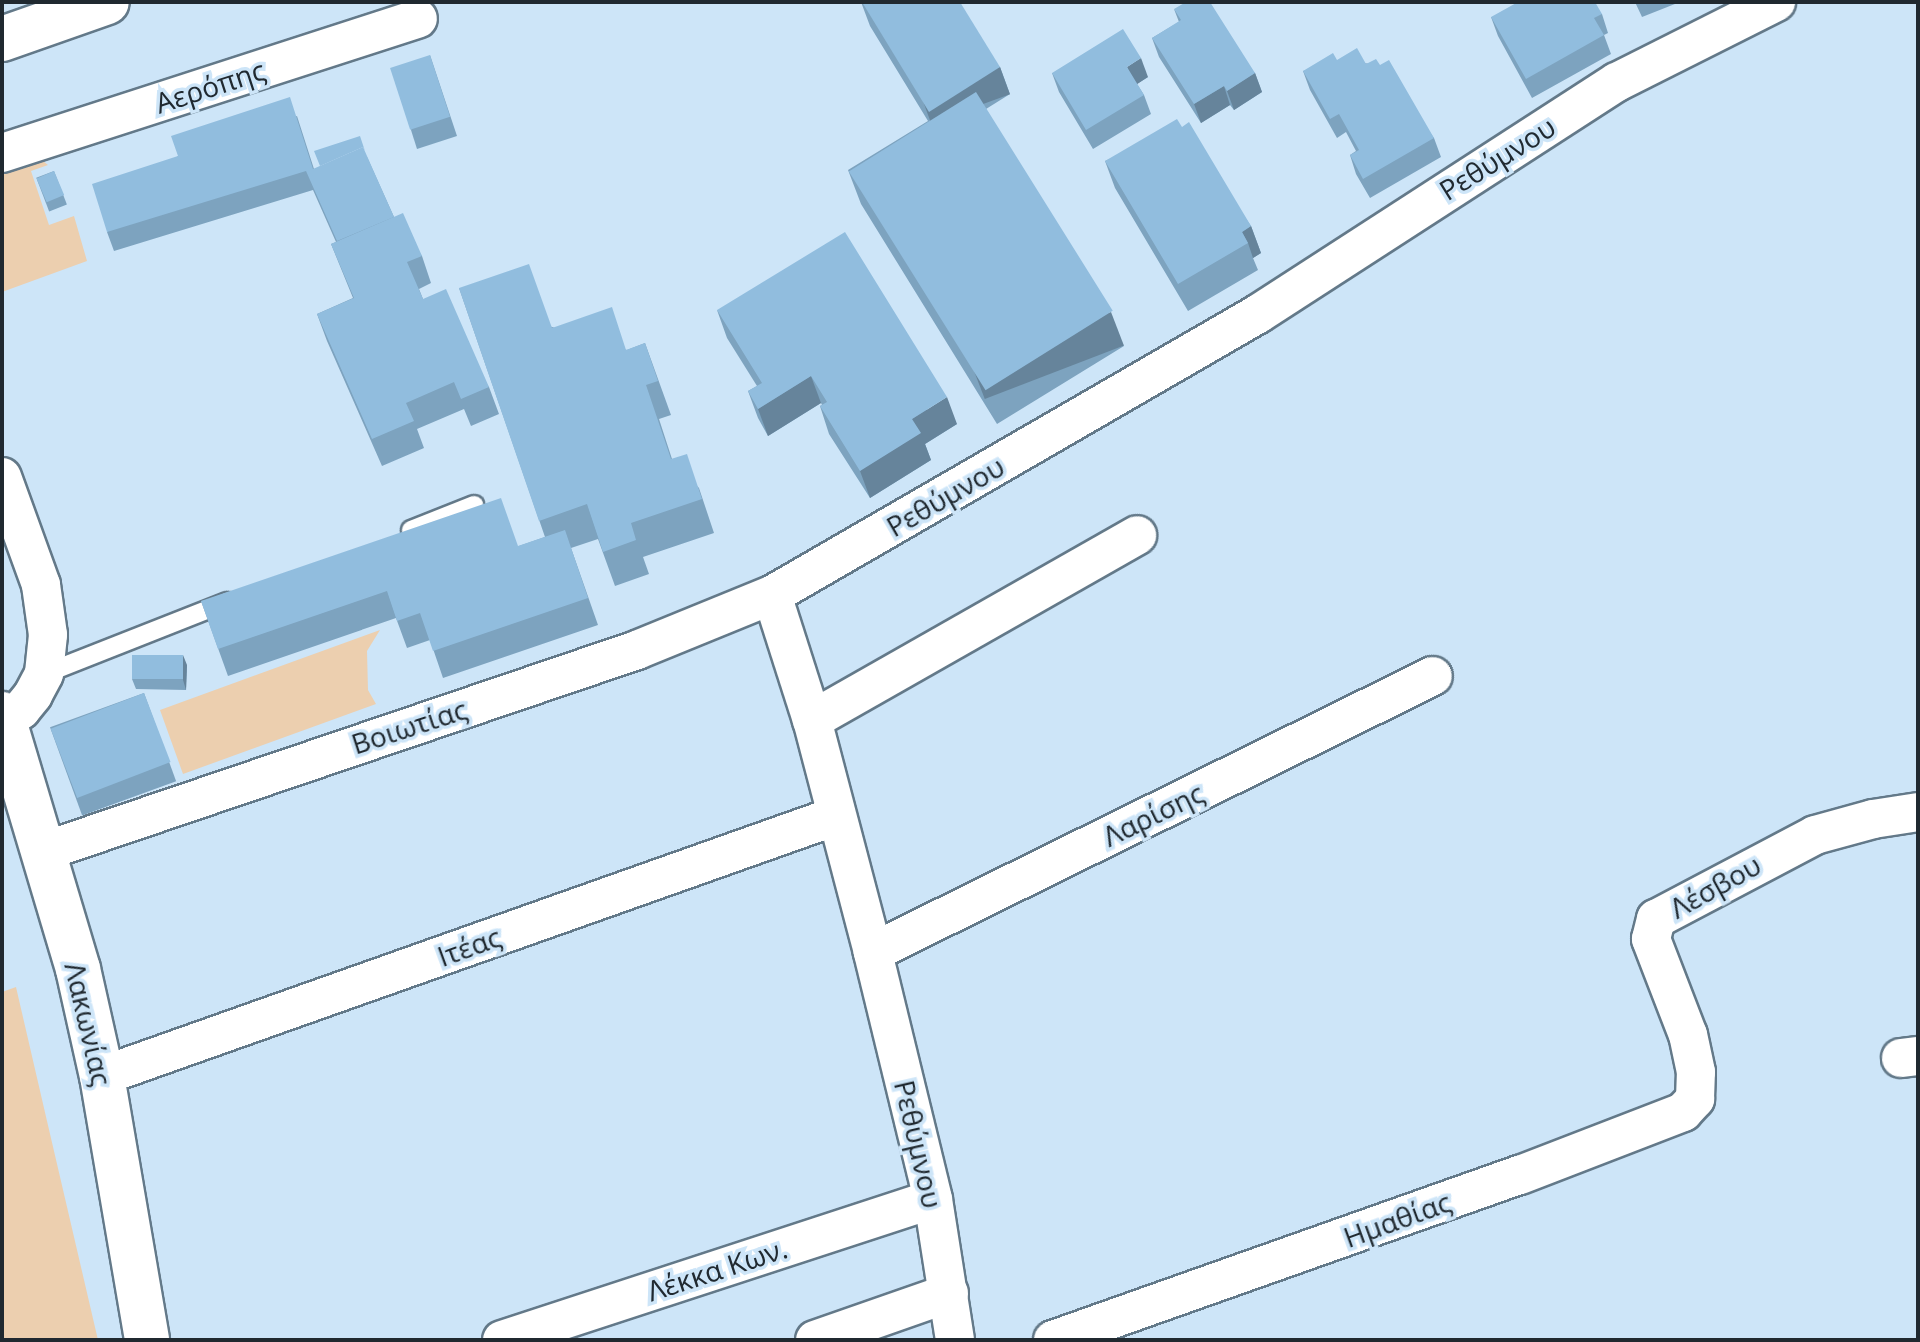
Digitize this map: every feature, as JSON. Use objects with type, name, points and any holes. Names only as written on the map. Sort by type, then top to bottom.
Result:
[{"type":"street","points":[[2,39],[107,2]]},
{"type":"street","name":"Ρεθύμνου","points":[[955,1340],[933,1199],[873,952],[812,720],[772,595],[1258,314],[1617,82],[1776,2]]},
{"type":"street","name":"Αερόπης","points":[[2,153],[418,19]]},
{"type":"street","points":[[2,49],[53,23]]},
{"type":"street","points":[[2,477],[45,602],[48,635],[44,674],[21,710],[3,719]]},
{"type":"street","points":[[812,720],[1137,535]]},
{"type":"street","name":"Βοιωτίας","points":[[45,851],[637,650],[772,595]]},
{"type":"street","name":"Λαρίσης","points":[[873,952],[1433,676]]},
{"type":"street","name":"Λακωνίας","points":[[3,719],[15,798],[45,851],[78,969],[102,1076],[147,1340]]},
{"type":"street","name":"Λέσβου","points":[[1694,1059],[1651,939],[1656,919],[1815,835],[1873,819],[1918,812]]},
{"type":"street","name":"Ιτέας","points":[[102,1076],[836,816]]},
{"type":"street","name":"Ημαθίας","points":[[1053,1340],[1520,1175],[1675,1116],[1693,1104],[1696,1086],[1694,1059]]},
{"type":"street","name":"Λέκκα Κων.","points":[[502,1340],[933,1199]]},
{"type":"street","points":[[815,1340],[949,1293]]},
{"type":"lane","points":[[387,540],[474,505]]},
{"type":"lane","points":[[44,674],[241,596]]},
{"type":"shaded area","points":[[38,157],[48,165],[31,171],[49,225],[74,216],[87,261],[2,292],[2,159]]},
{"type":"shaded area","points":[[380,630],[367,651],[368,690],[376,704],[183,774],[160,710]]},
{"type":"shaded area","points":[[16,987],[98,1340],[2,1340],[2,992]]},
{"type":"building","points":[[862,2],[960,2],[1000,67],[929,112]]},
{"type":"building","points":[[1186,2],[1210,2],[1255,73],[1227,91],[1224,86],[1194,104],[1152,38],[1181,20],[1174,9]]},
{"type":"building","points":[[1518,2],[1595,2],[1602,14],[1594,18],[1604,35],[1526,79],[1491,17]]},
{"type":"building","points":[[1123,29],[1141,58],[1127,67],[1144,95],[1086,130],[1052,73]]},
{"type":"building","points":[[1357,48],[1366,64],[1376,59],[1380,65],[1389,60],[1434,138],[1363,179],[1350,155],[1359,150],[1339,114],[1330,119],[1303,71],[1333,53],[1337,60]]},
{"type":"building","points":[[430,55],[450,117],[410,130],[390,68]]},
{"type":"building","points":[[976,92],[1113,311],[986,390],[849,171]]},
{"type":"building","points":[[290,97],[313,169],[363,147],[394,217],[337,241],[306,171],[107,232],[92,184],[178,156],[171,136]]},
{"type":"building","points":[[1177,119],[1182,127],[1189,122],[1251,226],[1242,232],[1248,243],[1178,284],[1105,161]]},
{"type":"building","points":[[360,136],[365,151],[363,147],[320,166],[314,151]]},
{"type":"building","points":[[54,171],[64,195],[47,202],[37,178]]},
{"type":"building","points":[[403,213],[422,256],[407,262],[423,299],[446,289],[489,387],[461,399],[454,382],[406,403],[414,421],[372,439],[317,314],[354,298],[331,244]]},
{"type":"building","points":[[845,232],[947,397],[912,419],[921,433],[860,471],[820,406],[827,402],[811,376],[758,409],[748,391],[762,383],[717,310]]},
{"type":"building","points":[[529,264],[552,328],[612,307],[626,350],[645,343],[658,381],[646,385],[671,459],[687,454],[702,499],[631,523],[636,540],[603,552],[587,504],[539,521],[459,288]]},
{"type":"building","points":[[501,498],[518,546],[565,530],[588,598],[433,651],[420,613],[397,621],[387,591],[218,649],[201,601]]},
{"type":"building","points":[[132,655],[183,655],[183,679],[132,679]]},
{"type":"building","points":[[144,693],[171,762],[77,798],[51,729]]}]
